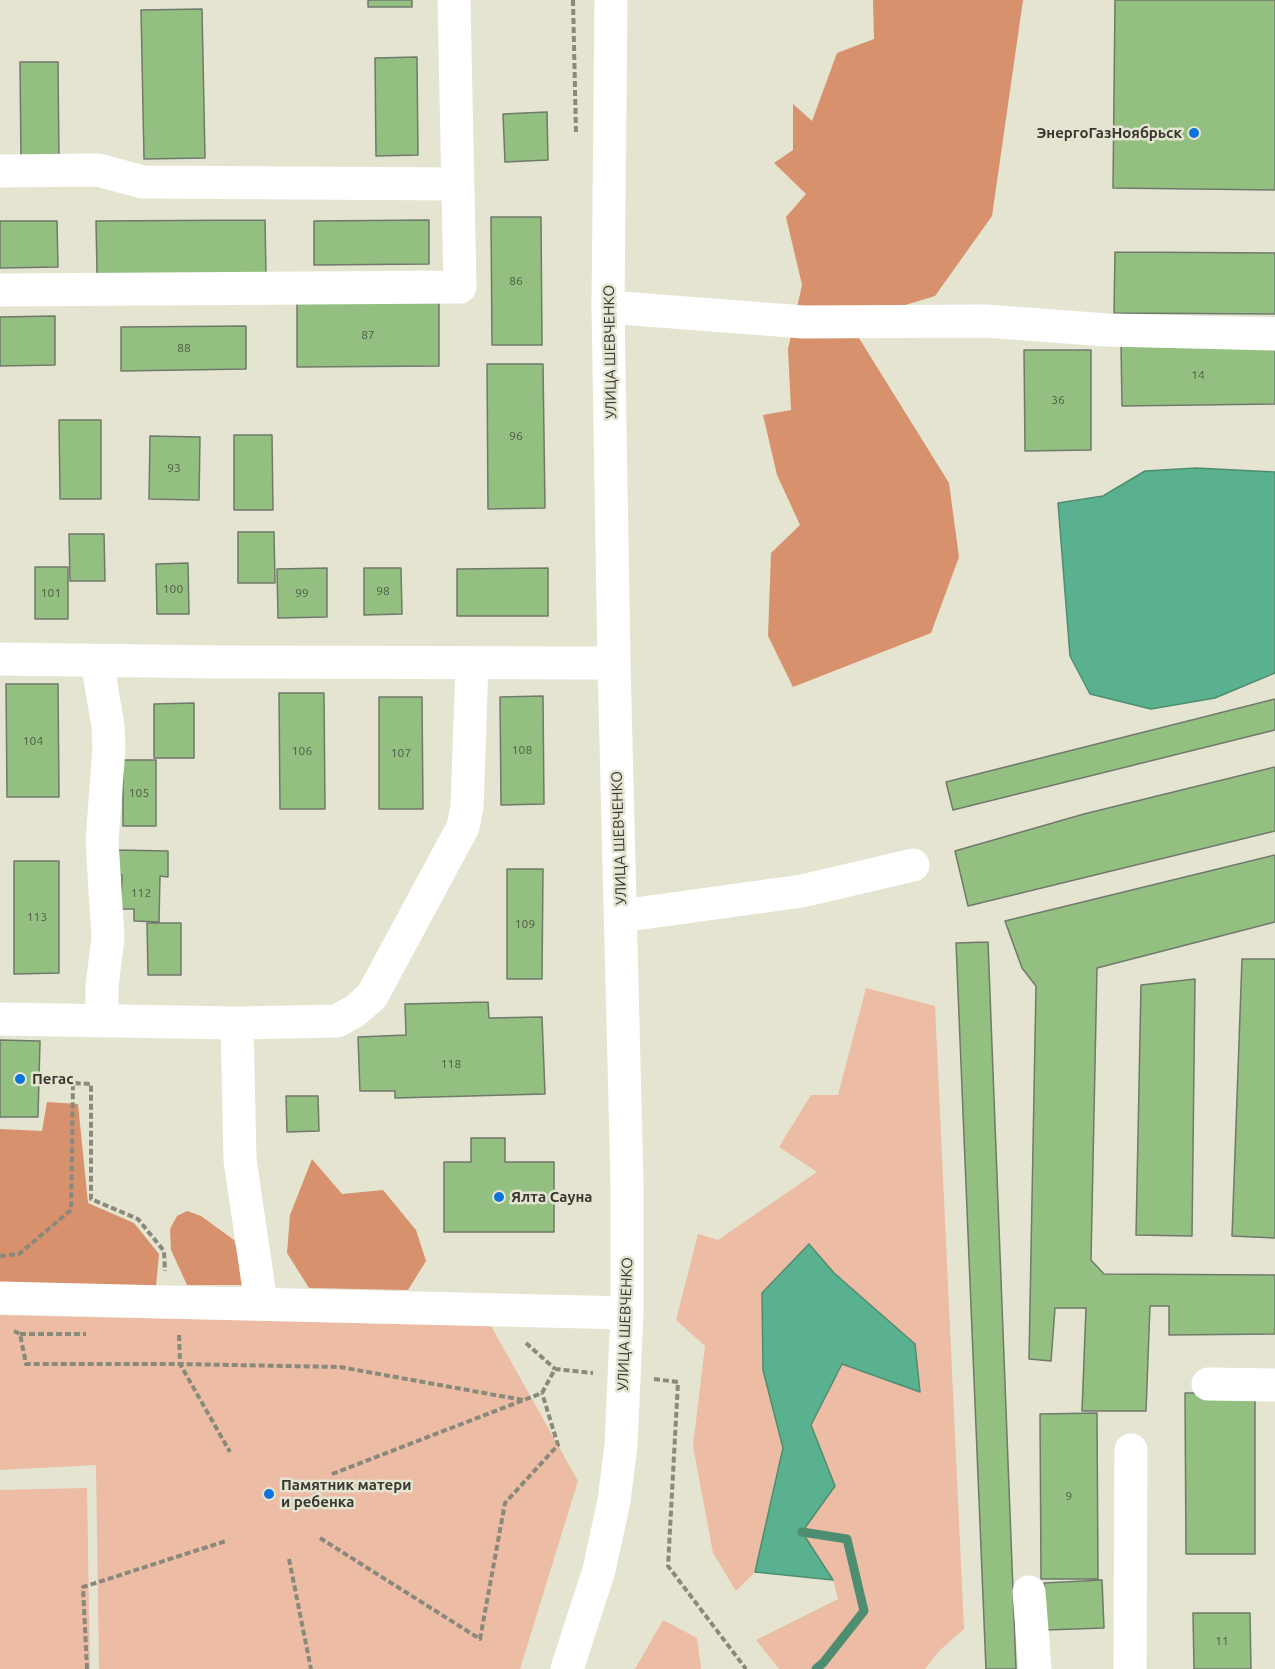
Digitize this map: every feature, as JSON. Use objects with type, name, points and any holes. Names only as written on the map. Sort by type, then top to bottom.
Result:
[{"type":"street","points":[[0,291],[460,287],[454,0]]},
{"type":"street","name":"УЛИЦА ШЕВЧЕНКО","points":[[567,1669],[599,1570],[614,1501],[621,1445],[627,1313],[627,1183],[608,307],[611,0]]},
{"type":"street","points":[[0,171],[98,170],[143,182],[458,184]]},
{"type":"street","points":[[608,307],[804,322],[985,321],[1107,330],[1275,334]]},
{"type":"street","points":[[0,659],[472,664],[614,663]]},
{"type":"street","points":[[97,661],[108,726],[109,748],[102,841],[108,938],[102,986],[102,1021]]},
{"type":"street","points":[[0,1019],[237,1023],[337,1021],[355,1011],[372,996],[463,827],[467,807],[472,664]]},
{"type":"street","points":[[621,916],[802,891],[913,865]]},
{"type":"street","points":[[237,1023],[240,1160],[261,1303]]},
{"type":"street","points":[[0,1298],[627,1313]]},
{"type":"street","points":[[1208,1384],[1275,1384]]},
{"type":"street","points":[[1130,1669],[1131,1450]]},
{"type":"street","points":[[1029,1592],[1035,1669]]},
{"type":"path","points":[[573,0],[576,143]]},
{"type":"path","points":[[0,1256],[19,1254],[70,1210],[73,1083],[91,1084],[91,1198],[138,1219],[164,1251],[165,1279]]},
{"type":"path","points":[[10,1329],[20,1334],[26,1364],[340,1366],[524,1400]]},
{"type":"path","points":[[178,1335],[180,1364],[230,1452]]},
{"type":"path","points":[[332,1474],[542,1393],[555,1369],[678,1382],[668,1566],[746,1669]]},
{"type":"path","points":[[320,1538],[480,1639],[505,1503],[558,1445],[542,1393]]},
{"type":"path","points":[[87,1669],[83,1587],[226,1541]]},
{"type":"path","points":[[289,1559],[311,1669]]},
{"type":"shaded area","points":[[873,0],[1023,0],[992,216],[935,296],[849,322],[949,483],[959,557],[931,633],[793,687],[768,636],[771,553],[800,525],[777,475],[763,415],[791,410],[788,349],[802,285],[786,217],[806,194],[774,163],[793,150],[793,104],[812,121],[837,53],[874,39]]},
{"type":"shaded area","points":[[1196,468],[1275,472],[1275,673],[1215,698],[1151,709],[1090,694],[1070,656],[1058,503],[1103,496],[1145,471]]},
{"type":"shaded area","points":[[866,988],[935,1006],[964,1629],[939,1651],[925,1669],[779,1669],[756,1640],[838,1599],[833,1580],[802,1532],[835,1486],[810,1425],[842,1364],[920,1392],[834,1273],[809,1244],[763,1370],[783,1448],[755,1572],[736,1591],[713,1553],[693,1446],[705,1346],[676,1320],[698,1234],[718,1240],[817,1172],[779,1147],[811,1095],[838,1095]]},
{"type":"shaded area","points":[[47,1102],[78,1104],[88,1203],[134,1223],[159,1254],[156,1286],[0,1284],[0,1129],[42,1131]]},
{"type":"shaded area","points":[[312,1159],[342,1194],[383,1190],[416,1230],[426,1261],[408,1290],[309,1288],[287,1253],[290,1215]]},
{"type":"shaded area","points":[[187,1211],[201,1216],[234,1240],[248,1285],[187,1285],[171,1250],[170,1229],[177,1216]]},
{"type":"shaded area","points":[[809,1244],[834,1273],[915,1344],[920,1392],[842,1364],[811,1425],[835,1486],[802,1532],[833,1580],[755,1572],[783,1448],[763,1370],[762,1293]]},
{"type":"shaded area","points":[[0,1315],[491,1326],[578,1481],[520,1669],[99,1669],[96,1465],[0,1470]]},
{"type":"shaded area","points":[[87,1488],[90,1669],[0,1669],[0,1490]]},
{"type":"shaded area","points":[[663,1620],[697,1638],[701,1669],[635,1669]]},
{"type":"building","points":[[368,0],[412,0],[412,7],[368,7]]},
{"type":"building","name":"ЭнергоГазНоябрьск","points":[[1115,0],[1275,0],[1275,190],[1113,188]]},
{"type":"building","points":[[202,9],[205,158],[144,159],[141,10]]},
{"type":"building","points":[[417,57],[418,155],[376,156],[375,58]]},
{"type":"building","points":[[20,62],[58,62],[59,162],[21,162]]},
{"type":"building","points":[[547,112],[548,160],[505,162],[503,114]]},
{"type":"building","points":[[491,217],[541,217],[542,345],[492,345]]},
{"type":"building","points":[[265,220],[266,274],[97,275],[96,221]]},
{"type":"building","points":[[429,220],[429,264],[314,265],[314,221]]},
{"type":"building","points":[[0,221],[57,221],[58,267],[0,268]]},
{"type":"building","points":[[1115,252],[1275,253],[1275,314],[1114,313]]},
{"type":"building","points":[[439,302],[439,366],[297,367],[297,303]]},
{"type":"building","points":[[55,316],[55,365],[0,366],[0,317]]},
{"type":"building","points":[[246,326],[246,369],[121,371],[121,327]]},
{"type":"building","points":[[1275,343],[1275,404],[1122,406],[1121,345]]},
{"type":"building","points":[[1024,350],[1091,350],[1091,450],[1025,451]]},
{"type":"building","points":[[487,364],[543,364],[545,508],[488,509]]},
{"type":"building","points":[[59,420],[101,420],[101,499],[60,499]]},
{"type":"building","points":[[234,435],[272,435],[273,510],[234,510]]},
{"type":"building","points":[[150,436],[200,437],[199,500],[149,499]]},
{"type":"building","points":[[238,532],[274,532],[275,583],[238,583]]},
{"type":"building","points":[[69,534],[104,534],[105,581],[70,581]]},
{"type":"building","points":[[188,563],[189,614],[157,614],[156,564]]},
{"type":"building","points":[[35,567],[68,567],[68,619],[35,619]]},
{"type":"building","points":[[327,568],[327,617],[278,618],[277,569]]},
{"type":"building","points":[[364,568],[401,568],[402,614],[364,615]]},
{"type":"building","points":[[548,568],[548,616],[457,616],[457,569]]},
{"type":"building","points":[[6,684],[58,684],[59,797],[7,797]]},
{"type":"building","points":[[279,693],[324,693],[325,809],[280,809]]},
{"type":"building","points":[[543,696],[544,804],[501,805],[500,697]]},
{"type":"building","points":[[379,697],[422,697],[423,809],[379,809]]},
{"type":"building","points":[[1275,699],[1275,730],[953,810],[946,782]]},
{"type":"building","points":[[194,703],[194,758],[154,758],[154,704]]},
{"type":"building","points":[[123,760],[156,760],[156,826],[123,826]]},
{"type":"building","points":[[1275,767],[1275,831],[968,906],[955,851],[1084,814]]},
{"type":"building","points":[[116,850],[168,851],[168,877],[160,876],[159,922],[134,921],[134,909],[121,909],[122,875],[116,875]]},
{"type":"building","points":[[1275,855],[1275,922],[1097,968],[1091,1260],[1104,1274],[1275,1275],[1275,1334],[1169,1335],[1169,1306],[1150,1306],[1146,1411],[1082,1411],[1086,1308],[1055,1308],[1051,1361],[1029,1359],[1036,986],[1022,968],[1005,921]]},
{"type":"building","points":[[14,861],[59,861],[59,973],[14,974]]},
{"type":"building","points":[[507,869],[543,869],[542,979],[507,979]]},
{"type":"building","points":[[147,923],[181,923],[181,975],[148,975]]},
{"type":"building","points":[[988,942],[1016,1669],[986,1669],[956,943]]},
{"type":"building","points":[[1242,959],[1275,959],[1275,1238],[1232,1236]]},
{"type":"building","points":[[1195,979],[1192,1236],[1136,1235],[1141,985]]},
{"type":"building","points":[[488,1002],[489,1018],[542,1017],[545,1094],[395,1098],[395,1091],[360,1091],[358,1037],[406,1035],[405,1004]]},
{"type":"building","name":"Пегас","points":[[0,1040],[40,1041],[38,1117],[0,1117]]},
{"type":"building","points":[[286,1096],[318,1096],[319,1131],[287,1132]]},
{"type":"building","name":"Ялта Сауна","points":[[471,1138],[505,1138],[505,1162],[554,1162],[554,1232],[444,1232],[444,1162],[471,1162]]},
{"type":"building","points":[[1185,1393],[1255,1393],[1255,1554],[1186,1554]]},
{"type":"building","points":[[1097,1413],[1098,1579],[1041,1579],[1040,1414]]},
{"type":"building","points":[[1102,1580],[1104,1628],[1046,1630],[1044,1583]]},
{"type":"building","points":[[1193,1613],[1250,1613],[1251,1669],[1194,1669]]},
{"type":"waterway","points":[[802,1532],[847,1539],[864,1611],[816,1669]]},
{"type":"place","name":"ЭнергоГазНоябрьск","points":[[1194,133]]},
{"type":"place","name":"Пегас","points":[[20,1079]]},
{"type":"place","name":"Ялта Сауна","points":[[499,1197]]},
{"type":"place","name":"Памятник матери и ребенка","points":[[269,1494]]}]
